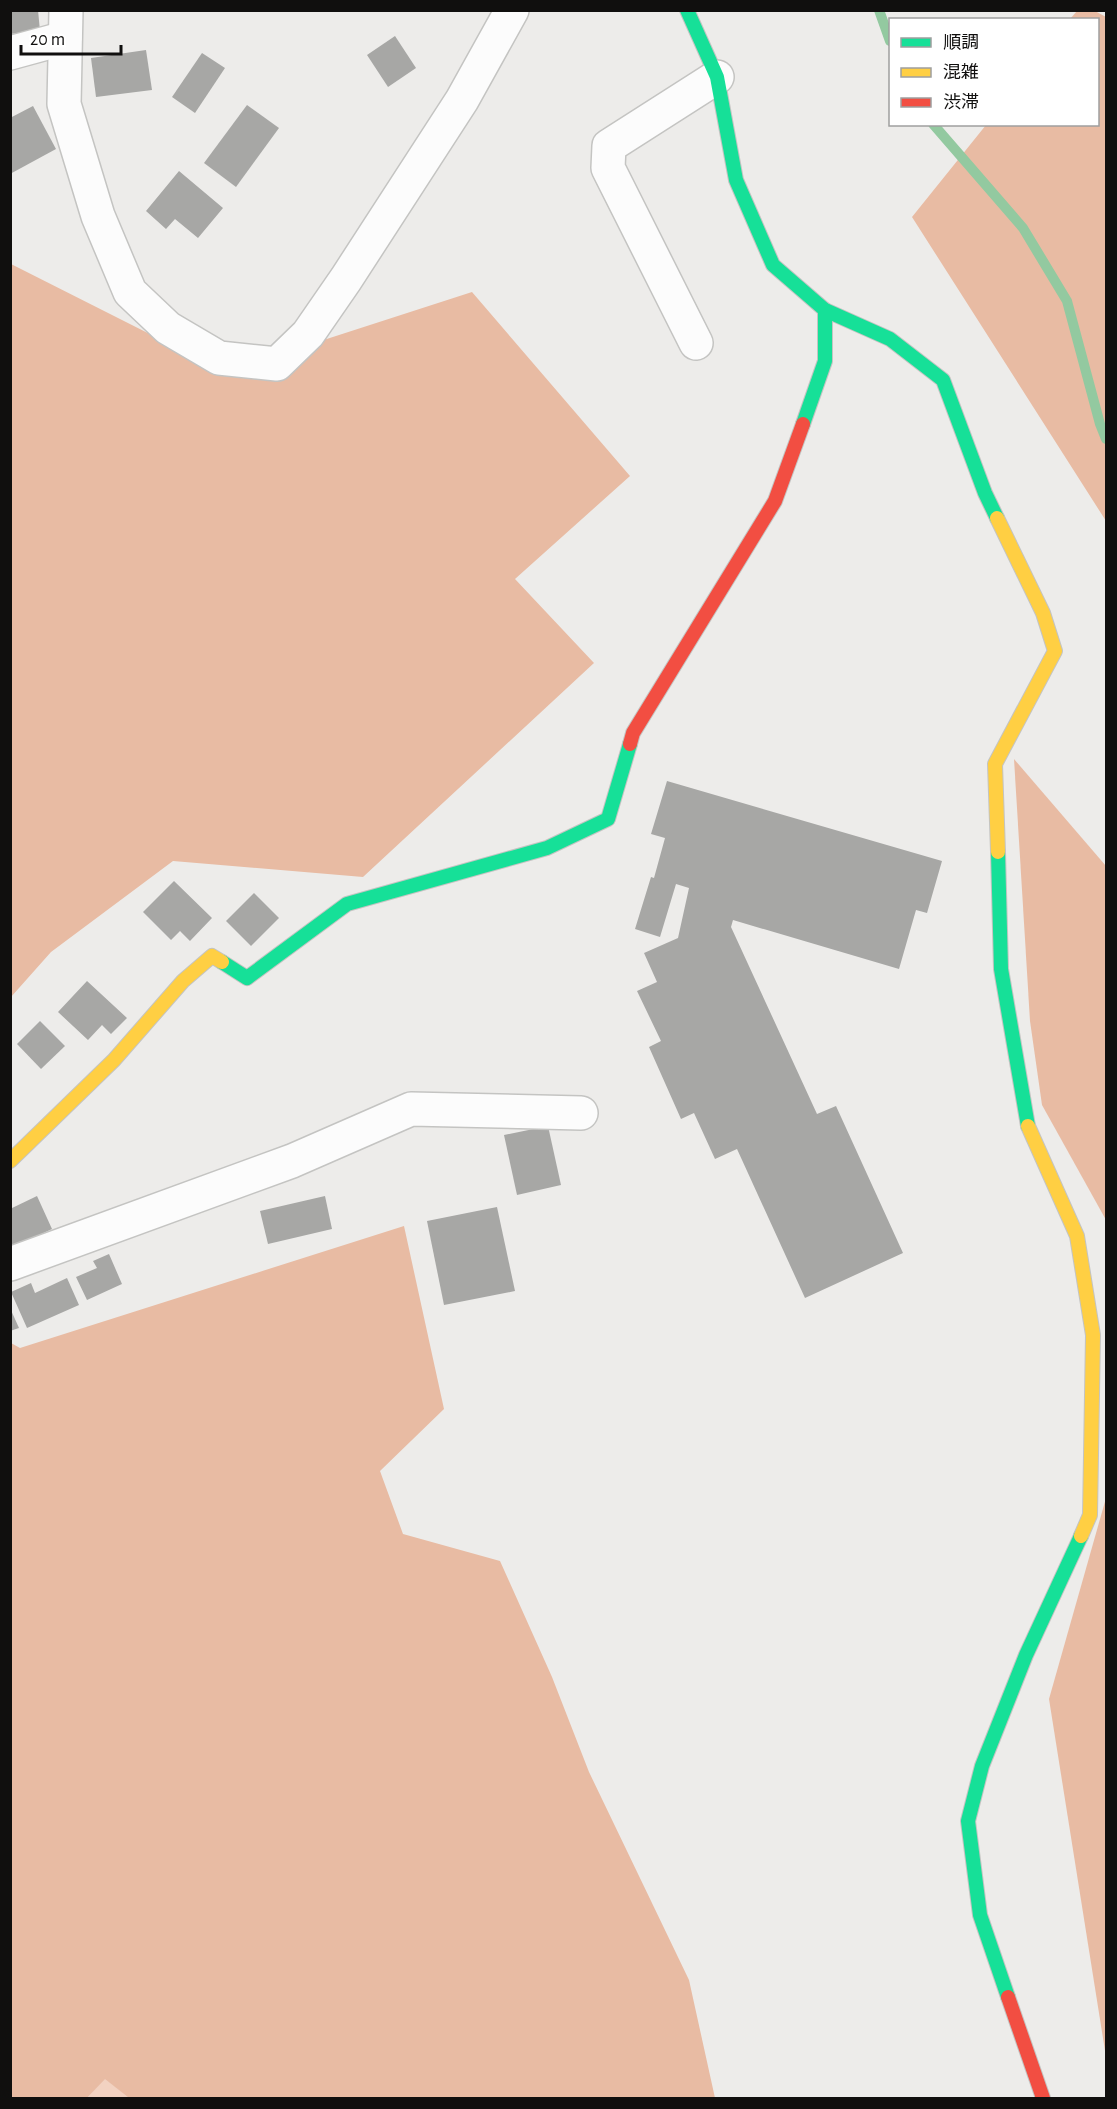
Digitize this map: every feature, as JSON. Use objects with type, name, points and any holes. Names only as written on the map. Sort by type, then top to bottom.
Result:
[{"type":"street","points":[[10,53],[65,24],[63,104],[98,216],[130,292],[168,328],[219,358],[277,363],[308,334],[346,279],[462,100],[512,10]]},
{"type":"street","points":[[687,10],[717,77],[736,180],[773,265],[825,310],[890,339],[943,380],[985,493],[1043,613],[1055,651],[995,764],[1001,969],[1028,1127],[1077,1236],[1093,1335],[1090,1515],[1026,1655],[982,1766],[968,1821],[980,1915],[1043,2098]]},
{"type":"street","points":[[696,343],[608,168],[609,146],[717,77]]},
{"type":"street","points":[[10,1161],[114,1060],[183,981],[212,956],[247,978],[347,904],[547,848],[608,819],[633,733],[775,501],[825,362],[825,310]]},
{"type":"street","points":[[10,1264],[292,1161],[411,1109],[581,1113]]},
{"type":"shaded area","points":[[1077,11],[1095,11],[1106,17],[1106,521],[912,217],[985,126],[1099,126],[1099,18],[1071,18]]},
{"type":"shaded area","points":[[11,264],[225,372],[472,292],[630,476],[515,579],[594,663],[363,877],[173,861],[51,952],[11,997]]},
{"type":"shaded area","points":[[1014,759],[1106,866],[1106,1220],[1042,1105],[1030,1021]]},
{"type":"shaded area","points":[[404,1226],[444,1409],[380,1471],[403,1534],[500,1561],[552,1677],[589,1772],[689,1980],[715,2098],[129,2098],[105,2079],[87,2098],[11,2098],[11,1343],[20,1348]]},
{"type":"shaded area","points":[[1106,1498],[1106,2057],[1049,1699]]},
{"type":"shaded area","points":[[105,2078],[129,2098],[87,2098]]},
{"type":"building","points":[[10,10],[38,10],[40,31],[10,34]]},
{"type":"building","points":[[395,36],[416,68],[388,87],[367,55]]},
{"type":"building","points":[[146,50],[152,90],[96,97],[91,58]]},
{"type":"building","points":[[202,53],[225,68],[195,113],[172,97]]},
{"type":"building","points":[[247,105],[279,128],[236,187],[204,163]]},
{"type":"building","points":[[33,106],[56,149],[10,174],[10,118]]},
{"type":"building","points":[[179,171],[223,208],[198,238],[175,219],[166,229],[146,211]]},
{"type":"building","points":[[667,781],[942,861],[927,913],[916,910],[899,969],[733,920],[731,927],[817,1114],[836,1106],[903,1253],[805,1298],[737,1149],[715,1159],[694,1113],[681,1119],[649,1047],[661,1041],[637,991],[657,982],[644,953],[678,938],[689,888],[676,884],[660,937],[635,929],[651,877],[654,878],[665,838],[651,834]]},
{"type":"building","points":[[174,881],[212,918],[190,941],[180,931],[171,940],[143,912]]},
{"type":"building","points":[[254,893],[279,918],[251,946],[226,921]]},
{"type":"building","points":[[87,981],[127,1018],[111,1034],[102,1025],[88,1040],[58,1012]]},
{"type":"building","points":[[40,1021],[65,1046],[41,1069],[17,1044]]},
{"type":"building","points":[[548,1126],[561,1185],[517,1195],[504,1135]]},
{"type":"building","points":[[37,1196],[52,1229],[10,1249],[10,1209]]},
{"type":"building","points":[[325,1196],[332,1229],[268,1244],[260,1211]]},
{"type":"building","points":[[497,1207],[515,1291],[444,1305],[427,1221]]},
{"type":"building","points":[[109,1254],[122,1284],[87,1300],[76,1277],[97,1268],[93,1261]]},
{"type":"building","points":[[67,1278],[79,1305],[27,1328],[11,1292],[31,1283],[35,1293]]},
{"type":"building","points":[[10,1308],[19,1328],[10,1331]]},
{"type":"waterway","points":[[879,10],[889,38]]},
{"type":"waterway","points":[[935,126],[1023,228],[1067,301],[1106,439]]},
{"type":"traffic: fast","points":[[687,10],[717,77],[736,180],[773,265],[825,310],[890,339],[943,380],[985,493],[997,518]]},
{"type":"traffic: fast","points":[[803,424],[825,361],[825,310]]},
{"type":"traffic: fast","points":[[222,962],[247,978],[347,904],[547,848],[608,819],[630,744]]},
{"type":"traffic: fast","points":[[998,852],[1001,969],[1028,1126]]},
{"type":"traffic: fast","points":[[1008,1997],[980,1915],[968,1821],[982,1766],[1026,1655],[1081,1536]]},
{"type":"traffic: slow","points":[[997,518],[1043,613],[1055,651],[995,764],[998,852]]},
{"type":"traffic: slow","points":[[10,1161],[114,1060],[183,981],[212,956],[222,962]]},
{"type":"traffic: slow","points":[[1028,1126],[1077,1236],[1093,1335],[1090,1515],[1081,1536]]},
{"type":"traffic: jam","points":[[630,744],[633,733],[775,501],[803,424]]},
{"type":"traffic: jam","points":[[1008,1997],[1043,2098]]}]
